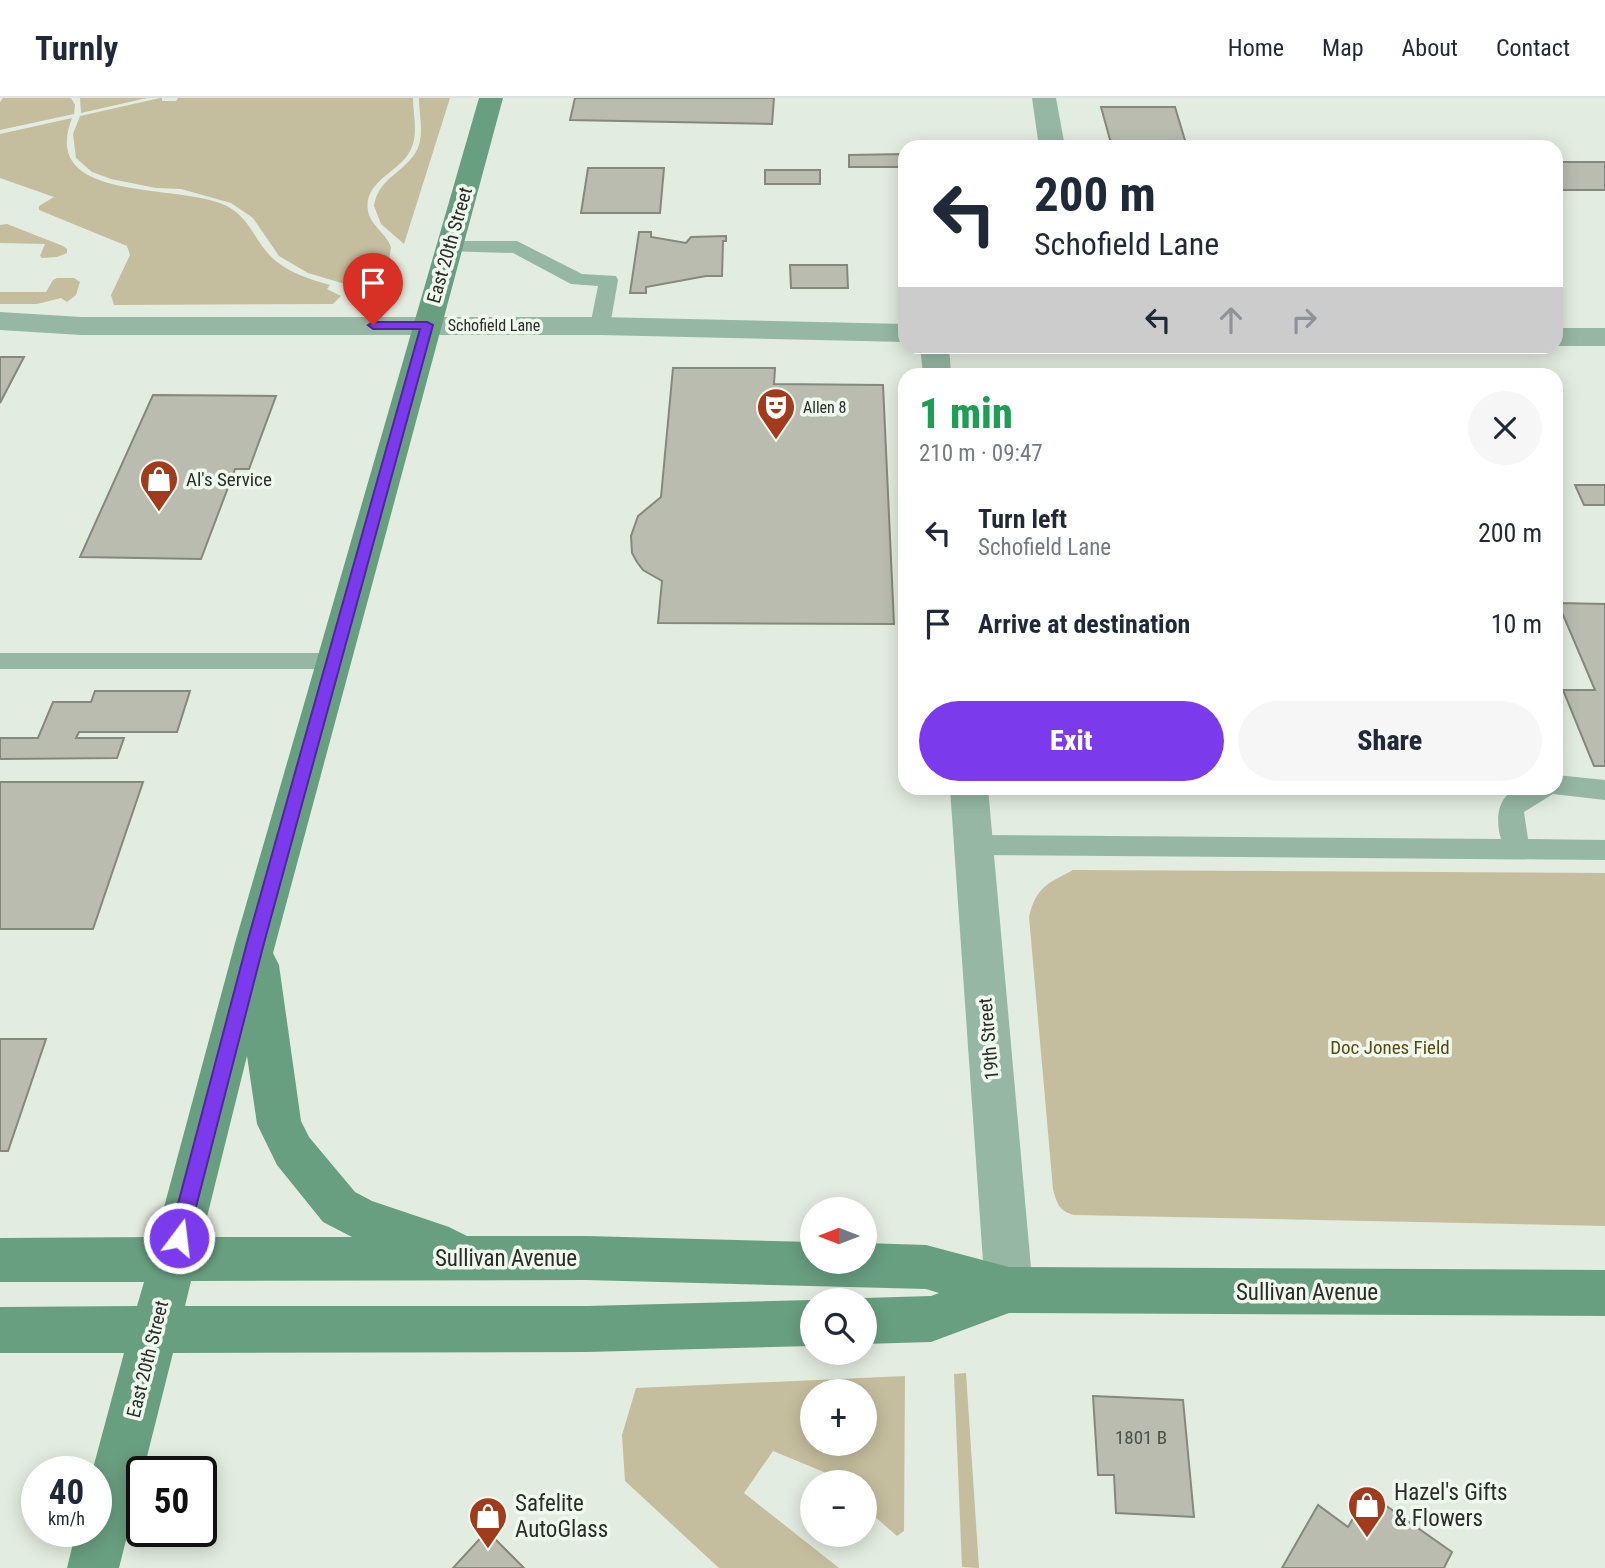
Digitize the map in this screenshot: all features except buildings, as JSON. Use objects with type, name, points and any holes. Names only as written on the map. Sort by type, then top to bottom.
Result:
[{"type":"main road","name":"East 20th Street","points":[[93,1568],[255,943],[491,98]]},
{"type":"main road","points":[[255,943],[279,1124],[293,1151],[340,1207],[359,1218],[477,1259]]},
{"type":"main road","name":"Sullivan Avenue","points":[[0,1260],[586,1258],[926,1267],[1009,1290],[1605,1293]]},
{"type":"main road","name":"Sullivan Avenue","points":[[877,1321],[931,1319],[1009,1290]]},
{"type":"main road","points":[[0,1330],[587,1329],[800,1323]]},
{"type":"street","points":[[1044,98],[1051,140]]},
{"type":"street","name":"Schofield Lane","points":[[0,321],[81,326],[600,326],[898,332]]},
{"type":"street","points":[[1563,337],[1605,337]]},
{"type":"street","name":"19th Street","points":[[969,795],[1009,1290]]},
{"type":"lane","points":[[449,247],[517,247],[578,280],[609,280],[600,326]]},
{"type":"lane","points":[[0,661],[334,661]]},
{"type":"lane","points":[[1563,785],[1605,790]]},
{"type":"lane","points":[[1518,849],[1508,821],[1512,807],[1527,795]]},
{"type":"lane","points":[[973,845],[1605,850]]},
{"type":"green space","points":[[3,98],[71,98],[75,105],[74,114],[0,130],[0,102]]},
{"type":"green space","points":[[80,98],[147,98],[81,113]]},
{"type":"green space","points":[[162,98],[162,101],[176,101],[178,98],[413,98],[413,145],[405,159],[376,185],[368,201],[370,216],[391,247],[387,274],[365,277],[345,284],[308,273],[279,256],[253,218],[231,203],[181,189],[156,188],[111,179],[92,172],[76,158],[73,134],[80,116]]},
{"type":"green space","points":[[419,98],[450,98],[404,244],[381,224],[374,206],[381,188],[407,163],[418,148],[421,130]]},
{"type":"green space","points":[[72,118],[67,146],[75,165],[94,178],[119,186],[205,199],[227,206],[244,220],[265,250],[279,263],[303,276],[330,285],[327,289],[341,296],[333,304],[114,305],[111,295],[130,255],[127,246],[39,210],[39,206],[54,197],[0,178],[0,134]]},
{"type":"green space","points":[[7,224],[63,246],[67,253],[42,258],[40,256],[45,244],[0,243],[0,225]]},
{"type":"green space","points":[[57,278],[74,278],[80,282],[76,295],[67,302],[61,298],[37,304],[0,304],[0,292],[46,292]]},
{"type":"green space","name":"Doc Jones Field","points":[[1073,870],[1605,873],[1605,1226],[1074,1215],[1062,1209],[1053,1189],[1029,917],[1039,893]]},
{"type":"green space","points":[[966,1373],[979,1568],[962,1567],[954,1374]]},
{"type":"green space","points":[[905,1376],[904,1531],[897,1536],[877,1518],[877,1470],[819,1470],[773,1451],[744,1493],[800,1537],[800,1547],[812,1547],[839,1568],[719,1568],[625,1481],[622,1435],[636,1388],[800,1381],[800,1456],[877,1456],[877,1379],[838,1379]]},
{"type":"place","name":"Allen 8","points":[[776,441]]},
{"type":"place","name":"Al's Service","points":[[159,513]]},
{"type":"place","name":"Hazel's Gifts & Flowers","points":[[1367,1539]]},
{"type":"place","name":"Safelite AutoGlass","points":[[488,1550]]},
{"type":"route","points":[[179,1238],[255,943],[427,325],[373,325]]}]
